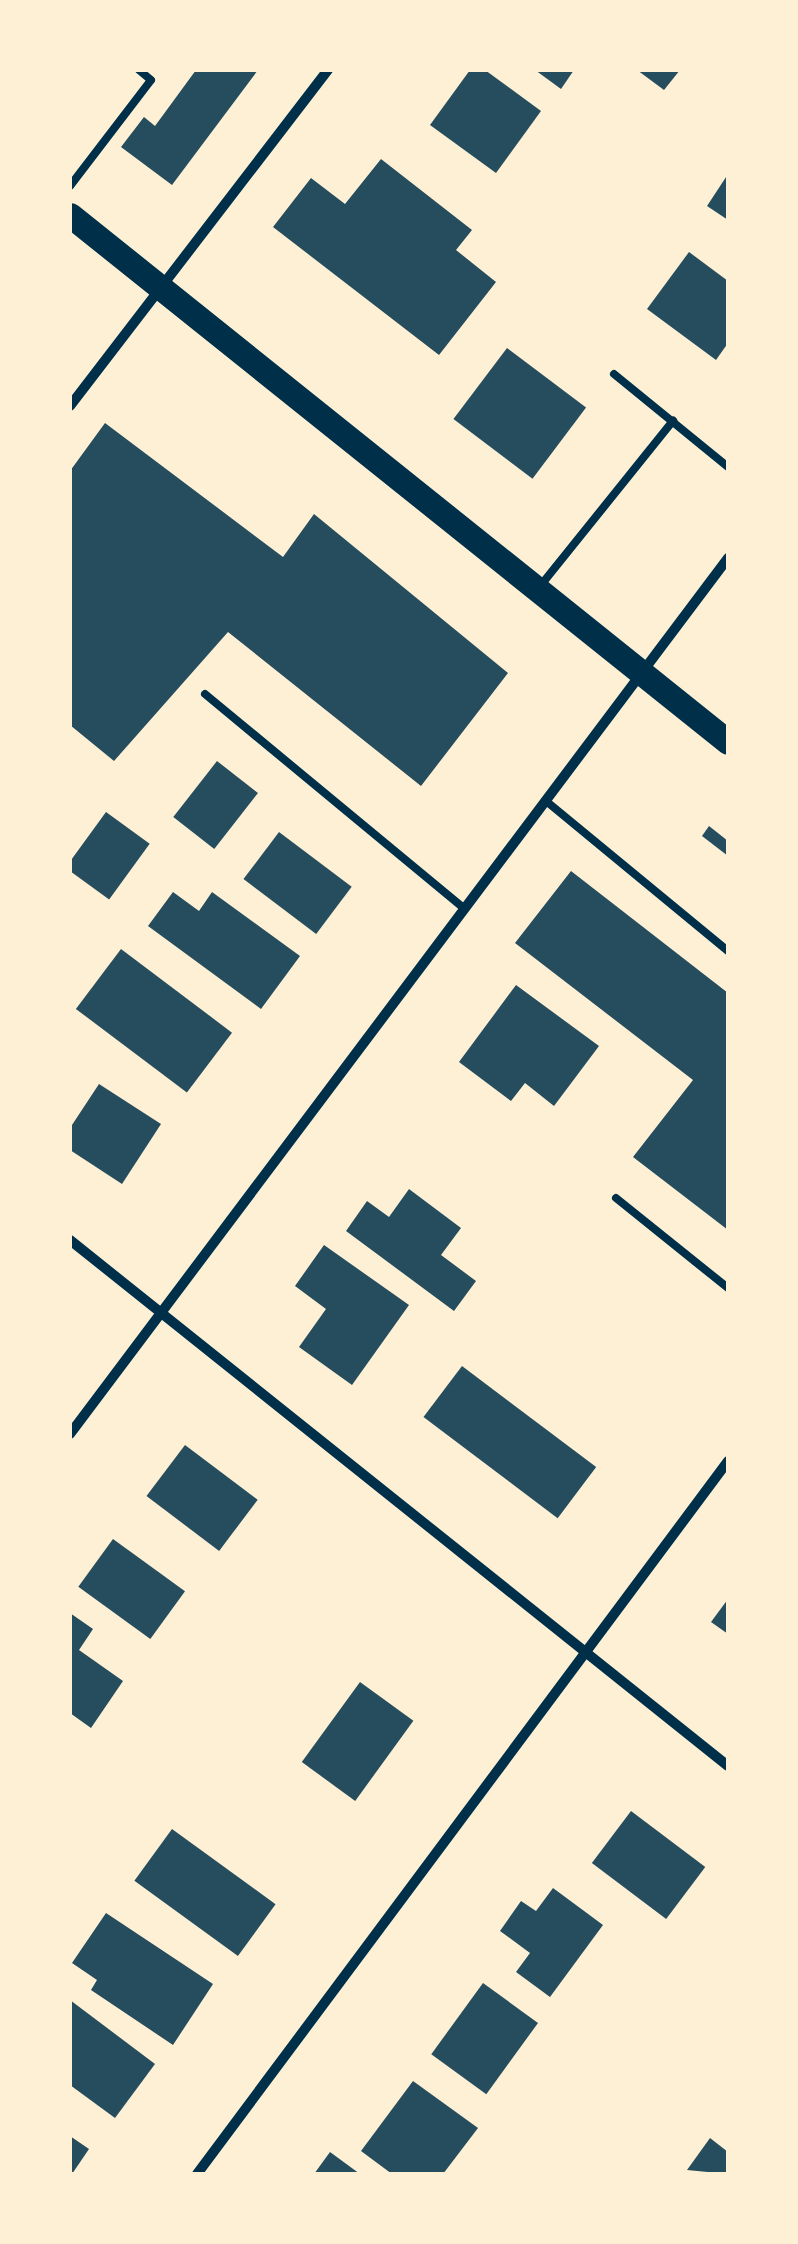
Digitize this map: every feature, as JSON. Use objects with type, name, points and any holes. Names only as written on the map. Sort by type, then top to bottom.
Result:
[{"type":"main road","points":[[70,215],[728,742]]},
{"type":"street","points":[[70,406],[164,290],[328,70]]},
{"type":"street","points":[[70,1434],[728,558]]},
{"type":"street","points":[[70,1240],[728,1766]]},
{"type":"street","points":[[196,2174],[728,1461]]},
{"type":"lane","points":[[70,186],[151,80],[139,70]]},
{"type":"lane","points":[[614,374],[728,467]]},
{"type":"lane","points":[[538,589],[672,421]]},
{"type":"lane","points":[[204,694],[465,909]]},
{"type":"lane","points":[[546,801],[728,951]]},
{"type":"lane","points":[[616,1198],[728,1288]]},
{"type":"building","points":[[196,70],[258,70],[172,185],[121,147],[144,117],[155,126]]},
{"type":"building","points":[[470,70],[485,70],[541,111],[496,173],[430,125]]},
{"type":"building","points":[[535,70],[574,70],[561,89]]},
{"type":"building","points":[[637,70],[680,70],[664,90]]},
{"type":"building","points":[[381,159],[472,230],[456,250],[496,282],[439,355],[273,227],[311,178],[345,204]]},
{"type":"building","points":[[728,174],[728,220],[707,206]]},
{"type":"building","points":[[689,252],[728,281],[728,343],[716,360],[647,309]]},
{"type":"building","points":[[507,348],[586,408],[533,479],[453,419]]},
{"type":"building","points":[[105,423],[283,557],[314,514],[508,673],[421,786],[228,632],[114,761],[70,725],[70,471]]},
{"type":"building","points":[[217,761],[258,793],[214,849],[173,817]]},
{"type":"building","points":[[106,812],[150,844],[109,900],[70,871],[70,862]]},
{"type":"building","points":[[709,826],[728,841],[728,856],[702,836]]},
{"type":"building","points":[[279,832],[352,887],[316,934],[243,879]]},
{"type":"building","points":[[571,871],[728,993],[728,1230],[633,1157],[693,1080],[515,943]]},
{"type":"building","points":[[173,892],[199,911],[212,892],[300,956],[261,1009],[148,926]]},
{"type":"building","points":[[121,949],[232,1033],[187,1093],[76,1009]]},
{"type":"building","points":[[516,985],[599,1046],[554,1106],[525,1083],[511,1101],[459,1062]]},
{"type":"building","points":[[99,1084],[161,1124],[122,1184],[70,1150],[70,1128]]},
{"type":"building","points":[[409,1189],[461,1228],[441,1255],[476,1281],[454,1311],[346,1231],[367,1201],[389,1217]]},
{"type":"building","points":[[324,1245],[409,1305],[352,1385],[299,1347],[326,1309],[295,1286]]},
{"type":"building","points":[[462,1366],[596,1467],[558,1518],[423,1417]]},
{"type":"building","points":[[185,1445],[258,1500],[219,1551],[146,1496]]},
{"type":"building","points":[[113,1539],[185,1591],[150,1639],[78,1587]]},
{"type":"building","points":[[728,1599],[728,1634],[711,1622]]},
{"type":"building","points":[[70,1613],[93,1629],[79,1650],[123,1681],[91,1728],[70,1713]]},
{"type":"building","points":[[360,1682],[413,1721],[355,1801],[302,1762]]},
{"type":"building","points":[[631,1811],[705,1867],[666,1919],[592,1863]]},
{"type":"building","points":[[172,1829],[276,1904],[238,1956],[134,1881]]},
{"type":"building","points":[[553,1888],[603,1925],[550,1997],[516,1972],[530,1953],[500,1931],[521,1901],[536,1911]]},
{"type":"building","points":[[106,1913],[213,1984],[173,2045],[91,1990],[97,1980],[72,1963]]},
{"type":"building","points":[[483,1983],[538,2023],[486,2094],[431,2054]]},
{"type":"building","points":[[70,2000],[155,2064],[115,2118],[70,2085]]},
{"type":"building","points":[[413,2081],[478,2128],[443,2174],[392,2174],[361,2151]]},
{"type":"building","points":[[70,2136],[89,2149],[72,2174],[70,2174]]},
{"type":"building","points":[[710,2138],[728,2152],[728,2174],[687,2170]]},
{"type":"building","points":[[330,2152],[360,2174],[314,2174]]}]
